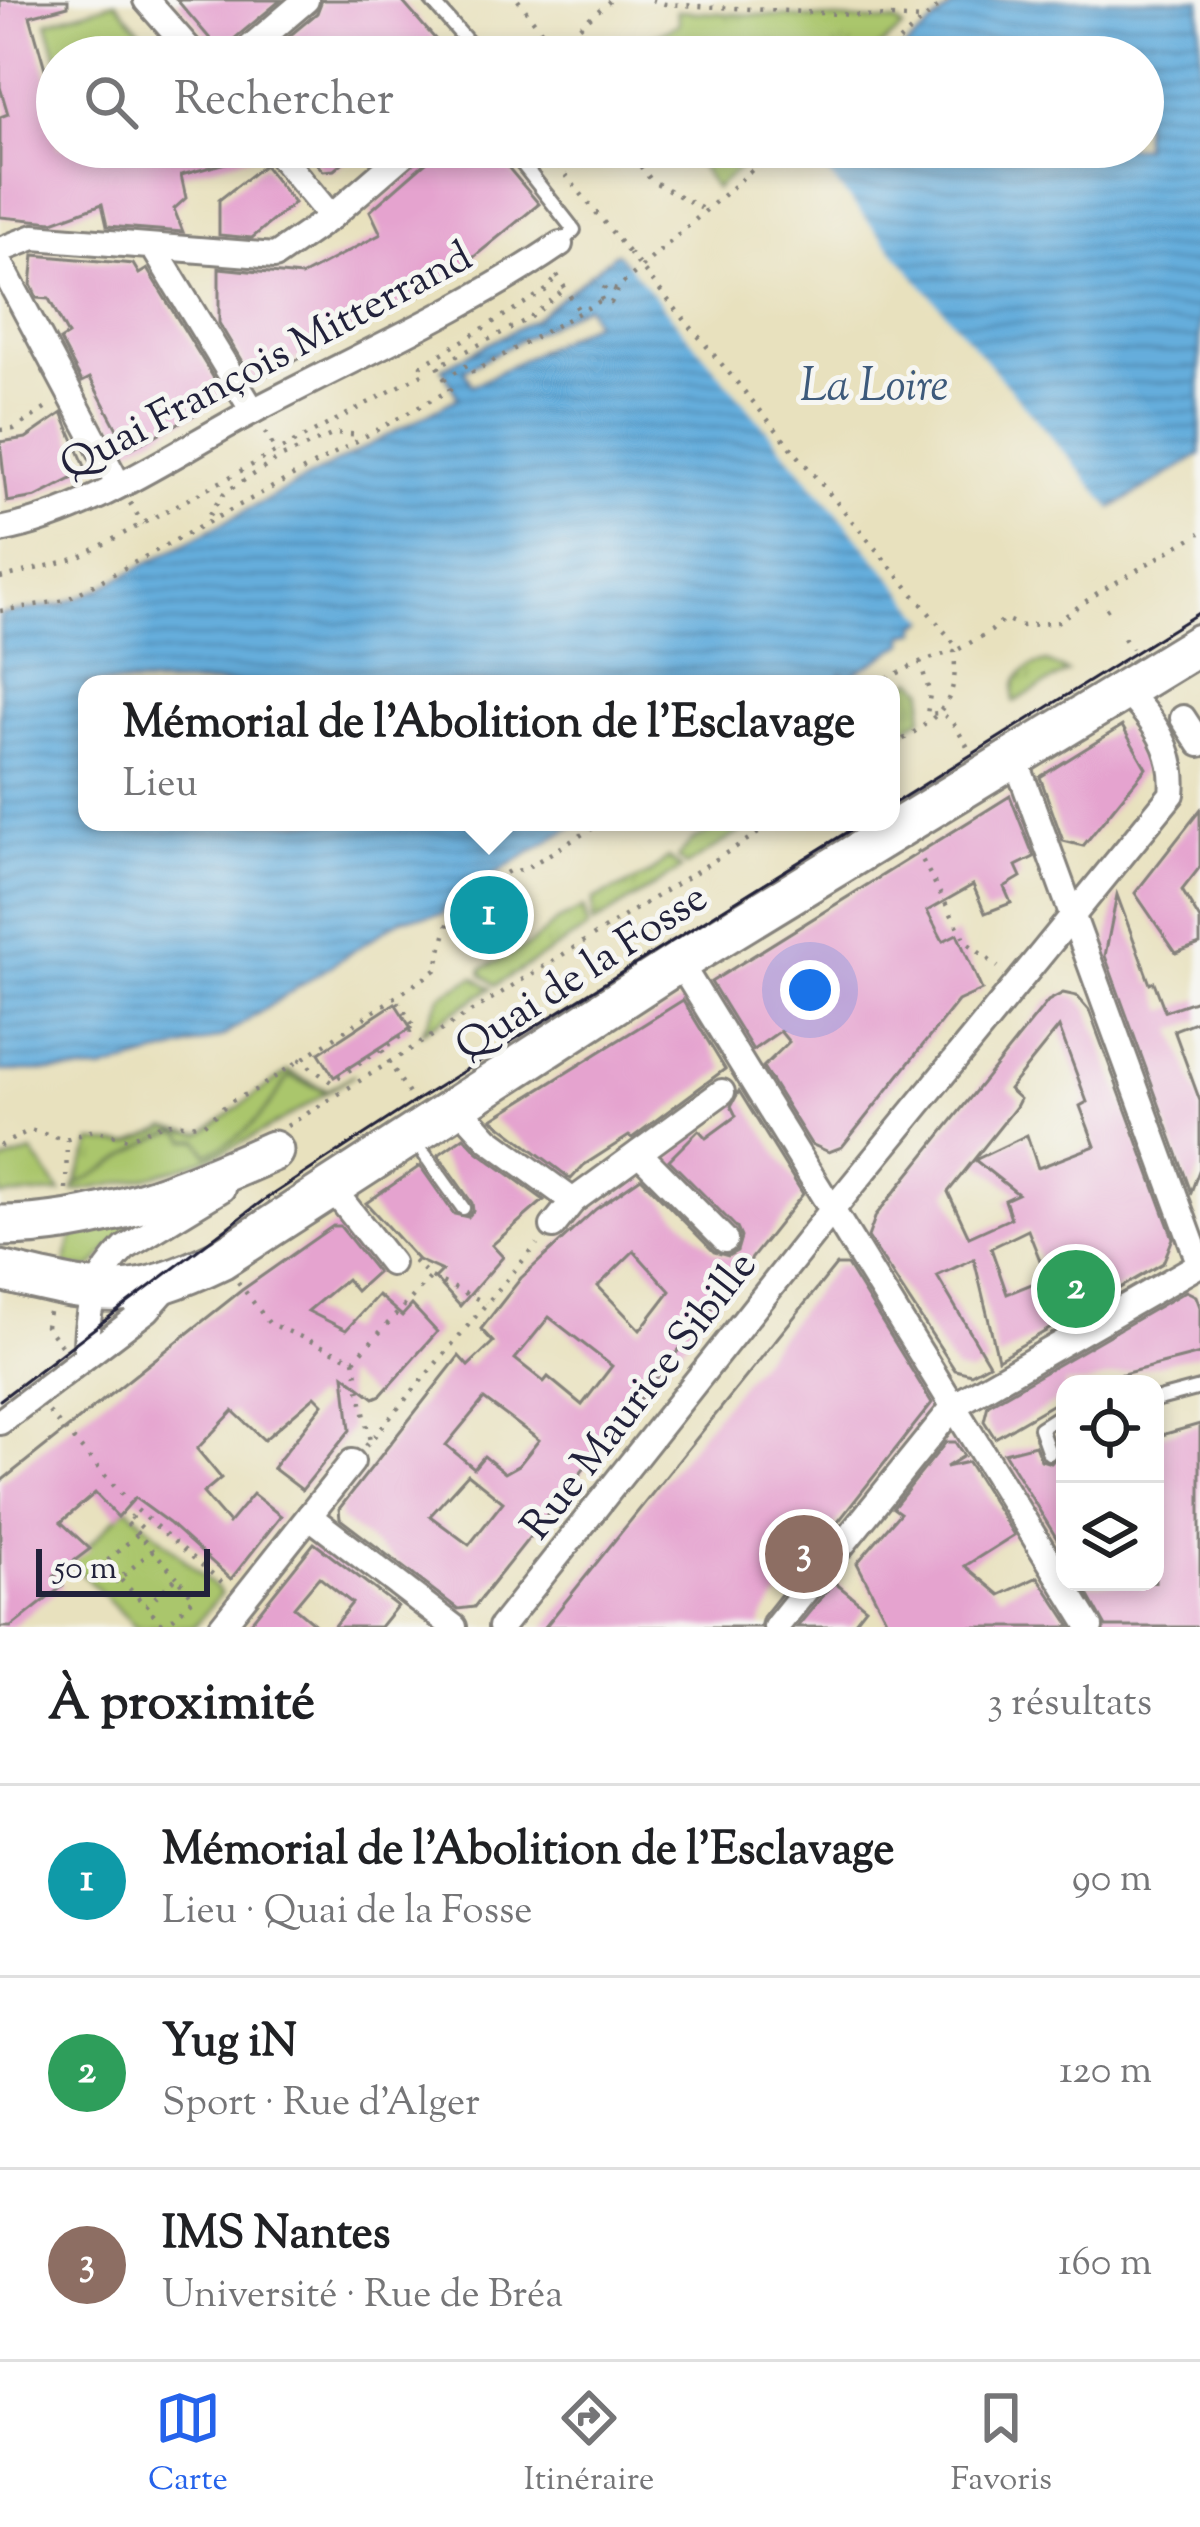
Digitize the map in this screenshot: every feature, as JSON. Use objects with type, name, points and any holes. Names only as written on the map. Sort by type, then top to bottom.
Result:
[{"type":"main road","name":"Quai de la Fosse","points":[[902,824],[1200,644]]},
{"type":"main road","name":"Quai de la Fosse","points":[[170,1283],[221,1259],[679,962],[891,831]]},
{"type":"main road","points":[[0,1226],[68,1220],[144,1203],[274,1142]]},
{"type":"main road","points":[[0,1270],[93,1291],[131,1293],[170,1283]]},
{"type":"street","points":[[146,0],[178,36]]},
{"type":"street","points":[[264,36],[306,0]]},
{"type":"street","points":[[290,168],[331,217]]},
{"type":"street","points":[[0,250],[34,237],[275,256],[331,217],[388,168]]},
{"type":"street","name":"Quai François Mitterrand","points":[[0,530],[35,521],[118,484],[415,327],[567,237]]},
{"type":"street","points":[[153,247],[253,411]]},
{"type":"street","points":[[0,263],[118,484]]},
{"type":"street","name":"Rue Maurice Sibille","points":[[501,1627],[832,1209],[1172,794],[1174,775],[1167,747],[1143,709],[1124,690]]},
{"type":"street","points":[[1184,718],[1200,744]]},
{"type":"street","points":[[776,1627],[955,1405],[1200,1264],[1014,755]]},
{"type":"street","points":[[679,962],[734,1082],[832,1209],[1090,1627]]},
{"type":"street","points":[[553,1226],[573,1201],[734,1082]]},
{"type":"street","points":[[458,1106],[488,1139],[573,1201]]},
{"type":"street","points":[[86,1354],[86,1320],[93,1291],[124,1248],[260,1166],[274,1142]]},
{"type":"street","points":[[639,1153],[725,1240]]},
{"type":"street","points":[[332,1187],[391,1264]]},
{"type":"street","name":"Quai de la Fosse","points":[[0,1422],[147,1310],[170,1283]]},
{"type":"street","points":[[221,1627],[352,1462]]},
{"type":"street","points":[[309,1516],[454,1627]]},
{"type":"lane","points":[[431,0],[463,36]]},
{"type":"lane","points":[[523,168],[567,237]]},
{"type":"lane","points":[[425,1155],[463,1208]]},
{"type":"lane","points":[[1164,1398],[1200,1388]]},
{"type":"lane","points":[[1049,1453],[1040,1428],[1056,1418]]},
{"type":"path","points":[[518,0],[546,36]]},
{"type":"path","points":[[569,36],[611,0]]},
{"type":"path","points":[[652,0],[924,19]]},
{"type":"path","points":[[905,36],[946,0]]},
{"type":"path","points":[[560,168],[957,650],[956,679],[941,713],[900,741]]},
{"type":"path","points":[[642,168],[651,180],[706,211]]},
{"type":"path","points":[[443,379],[469,364],[473,371],[602,300],[601,290],[611,286],[616,290],[754,168]]},
{"type":"path","points":[[567,237],[565,262],[557,275],[581,314]]},
{"type":"path","name":"Quai François Mitterrand","points":[[0,578],[79,558],[279,455],[424,374],[421,366],[548,289],[557,275]]},
{"type":"path","points":[[0,610],[66,600],[450,390],[438,366],[530,318],[565,289]]},
{"type":"path","points":[[0,430],[14,429],[69,395]]},
{"type":"path","points":[[253,411],[279,455]]},
{"type":"path","points":[[206,520],[224,493],[279,455],[336,433],[365,436]]},
{"type":"path","points":[[894,675],[957,650],[1004,619],[1022,626],[1057,622],[1200,533]]},
{"type":"path","points":[[1122,635],[1131,629]]},
{"type":"path","points":[[920,662],[930,694],[927,714]]},
{"type":"path","points":[[902,824],[966,942],[993,963]]},
{"type":"path","points":[[0,1146],[30,1130],[65,1140],[94,1130],[127,1139],[164,1123],[203,1126],[230,1102],[257,1089],[436,970],[452,907],[588,831]]},
{"type":"path","points":[[274,1142],[762,831]]},
{"type":"path","points":[[474,892],[490,922],[519,904],[500,877]]},
{"type":"path","points":[[487,885],[505,913]]},
{"type":"path","points":[[299,1059],[331,1082],[383,1053],[415,1028],[395,997]]},
{"type":"path","points":[[354,1360],[370,1441],[553,1226]]},
{"type":"path","points":[[354,1360],[431,1277],[486,1303]]},
{"type":"path","points":[[244,1290],[268,1323],[280,1331],[354,1360]]},
{"type":"path","points":[[65,1431],[147,1522],[142,1528],[131,1517],[126,1522],[194,1598],[164,1626],[120,1578]]},
{"type":"path","points":[[139,1512],[242,1600]]},
{"type":"path","points":[[138,1534],[100,1567],[113,1584],[153,1550]]},
{"type":"path","points":[[146,1606],[177,1577]]},
{"type":"green space","points":[[116,2],[145,36],[51,36],[47,22]]},
{"type":"green space","points":[[677,11],[896,22],[903,28],[893,36],[654,36],[679,24]]},
{"type":"green space","points":[[702,168],[740,168],[715,189]]},
{"type":"green space","points":[[1047,662],[1067,672],[1014,702],[1014,686],[1021,674]]},
{"type":"green space","points":[[913,679],[924,689],[922,718],[900,731],[900,692]]},
{"type":"green space","points":[[711,831],[742,831],[686,866],[677,858],[692,841]]},
{"type":"green space","points":[[668,858],[681,869],[593,924],[593,900],[648,875]]},
{"type":"green space","points":[[584,908],[588,928],[496,985],[481,973],[531,944],[556,922]]},
{"type":"green space","points":[[474,977],[491,988],[422,1032],[441,995]]},
{"type":"green space","points":[[288,1071],[327,1090],[355,1074],[327,1092],[289,1076],[255,1123],[222,1148],[207,1155],[176,1131],[74,1187],[92,1142],[129,1144],[167,1128],[202,1134]]},
{"type":"green space","points":[[289,1076],[327,1092],[265,1131],[207,1158],[146,1178],[74,1191],[76,1184],[171,1133],[199,1140],[207,1154],[221,1147],[255,1122]]},
{"type":"green space","points":[[32,1152],[61,1193],[0,1196],[0,1163]]},
{"type":"green space","points":[[180,1200],[117,1240],[91,1268],[65,1266],[75,1226]]},
{"type":"green space","points":[[127,1507],[221,1593],[194,1627],[136,1627],[71,1563]]},
{"type":"water","name":"La Loire","points":[[960,0],[1200,0],[1200,455],[917,626],[918,631],[905,634],[905,643],[852,675],[78,675],[78,831],[565,831],[447,903],[443,914],[403,918],[222,1037],[101,1071],[0,1071],[0,615],[63,604],[99,589],[458,398],[442,368],[535,319],[617,252],[628,264],[690,235],[768,168],[1164,168],[1164,36],[919,36]],"holes":[[[586,305],[594,322],[472,386],[464,370]]]},
{"type":"pier","points":[[758,168],[823,168],[1116,514],[932,625],[614,248],[620,247],[628,256],[678,218],[691,227]]},
{"type":"building","points":[[0,0],[68,0],[68,6],[30,16],[36,37],[36,168],[207,168],[181,175],[186,198],[174,209],[183,232],[107,226],[102,204],[53,222],[0,217],[0,117],[8,114],[0,87]]},
{"type":"building","points":[[177,0],[281,0],[238,36],[208,36]]},
{"type":"building","points":[[322,0],[401,0],[433,36],[289,36],[317,13]]},
{"type":"building","points":[[266,168],[294,203],[252,238],[219,235],[219,200]]},
{"type":"building","points":[[419,168],[509,168],[539,204],[442,283],[254,382],[219,323],[219,268],[301,276],[381,234],[370,211]]},
{"type":"building","points":[[34,255],[133,264],[139,274],[147,269],[226,398],[128,450],[90,378],[82,382],[60,340],[68,335],[49,299],[37,298],[31,285]]},
{"type":"building","points":[[62,413],[87,471],[36,497],[7,502],[0,442],[26,438]]},
{"type":"building","points":[[1122,726],[1146,768],[1083,846],[1063,841],[1040,777]]},
{"type":"building","points":[[1010,796],[1034,857],[1016,866],[1021,877],[1004,887],[1011,903],[985,913],[973,885],[927,911],[943,941],[957,934],[982,990],[958,1001],[842,1147],[829,1152],[811,1144],[763,1067],[789,1042],[780,1031],[753,1050],[711,982]]},
{"type":"building","points":[[1200,810],[1200,867],[1182,890],[1200,920],[1200,944],[1176,953],[1135,893]]},
{"type":"building","points":[[1117,895],[1165,1011],[1200,999],[1200,1020],[1174,1030],[1200,1101],[1200,1168],[1191,1192],[1105,956]]},
{"type":"building","points":[[1063,993],[1077,996],[1089,1010],[1173,1238],[1163,1263],[998,1359],[974,1259],[937,1276],[989,1364],[971,1374],[955,1370],[868,1237],[876,1215],[1048,1001]],"holes":[[[1059,1027],[1087,1102],[1080,1106],[1095,1146],[1038,1168],[1027,1135],[975,1160],[1018,1194],[1005,1200],[1011,1218],[969,1237],[948,1192],[1016,1107],[1020,1099],[1009,1089]],[[1028,1230],[1047,1278],[1007,1294],[991,1248]]]},
{"type":"building","points":[[683,1000],[725,1069],[632,1138],[584,1165],[571,1179],[492,1119]]},
{"type":"building","points":[[395,1003],[411,1028],[334,1077],[319,1053]]},
{"type":"building","points":[[739,1091],[803,1194],[474,1607],[458,1609],[340,1519],[339,1509],[459,1356],[468,1366],[493,1342],[481,1329],[521,1278],[596,1209],[641,1178],[714,1252],[728,1256],[737,1251],[741,1237],[737,1228],[669,1160],[699,1130],[706,1138],[736,1116],[731,1106]],"holes":[[[634,1251],[670,1291],[640,1330],[598,1286]],[[549,1317],[612,1366],[582,1405],[548,1377],[544,1382],[515,1359]],[[484,1399],[539,1440],[519,1465],[505,1473],[484,1456],[474,1468],[446,1445]],[[468,1474],[503,1502],[469,1545],[430,1516]]]},
{"type":"building","points":[[464,1137],[544,1200],[492,1245],[503,1257],[460,1306],[435,1278],[442,1271],[418,1260],[366,1203],[420,1166],[454,1214],[468,1217],[472,1203],[438,1155]]},
{"type":"building","points":[[333,1226],[340,1226],[377,1272],[356,1291],[346,1279],[308,1311],[346,1330],[378,1295],[402,1316],[412,1305],[437,1332],[381,1395],[374,1398],[344,1375],[350,1430],[302,1490],[273,1468],[323,1404],[315,1396],[264,1440],[233,1411],[197,1449],[221,1478],[203,1493],[229,1523],[253,1494],[281,1516],[231,1579],[135,1498],[118,1517],[95,1493],[61,1522],[90,1549],[54,1576],[63,1586],[11,1627],[0,1627],[0,1482],[242,1290]]},
{"type":"building","points":[[836,1265],[847,1265],[932,1403],[763,1617],[760,1627],[545,1627]]},
{"type":"building","points":[[1186,1291],[1196,1296],[1200,1354],[1119,1375],[1056,1375],[1056,1402],[995,1438],[984,1421],[988,1405]]},
{"type":"building","points":[[1200,1424],[1200,1627],[1106,1627],[1086,1591],[1164,1591],[1164,1434]]},
{"type":"building","points":[[946,1442],[955,1442],[964,1456],[946,1467],[968,1462],[1014,1535],[965,1566],[1000,1595],[1038,1577],[1071,1627],[890,1627],[857,1563],[900,1513],[893,1508]]},
{"type":"building","points":[[1035,1445],[1041,1460],[1051,1463],[1056,1457],[1056,1537],[1004,1453]]},
{"type":"building","points":[[314,1543],[397,1606],[380,1627],[333,1627],[352,1603],[319,1577],[294,1607],[318,1627],[247,1627]]},
{"type":"building","points":[[834,1582],[866,1608],[851,1627],[797,1627]]},
{"type":"tram line","points":[[900,799],[1200,612]]},
{"type":"tram line","points":[[0,1400],[261,1202],[849,831]]},
{"type":"place","name":"Mémorial de l’Abolition de l’Esclavage","points":[[489,915]]},
{"type":"place","name":"Yug iN","points":[[1076,1289]]},
{"type":"place","name":"IMS Nantes","points":[[804,1554]]}]
